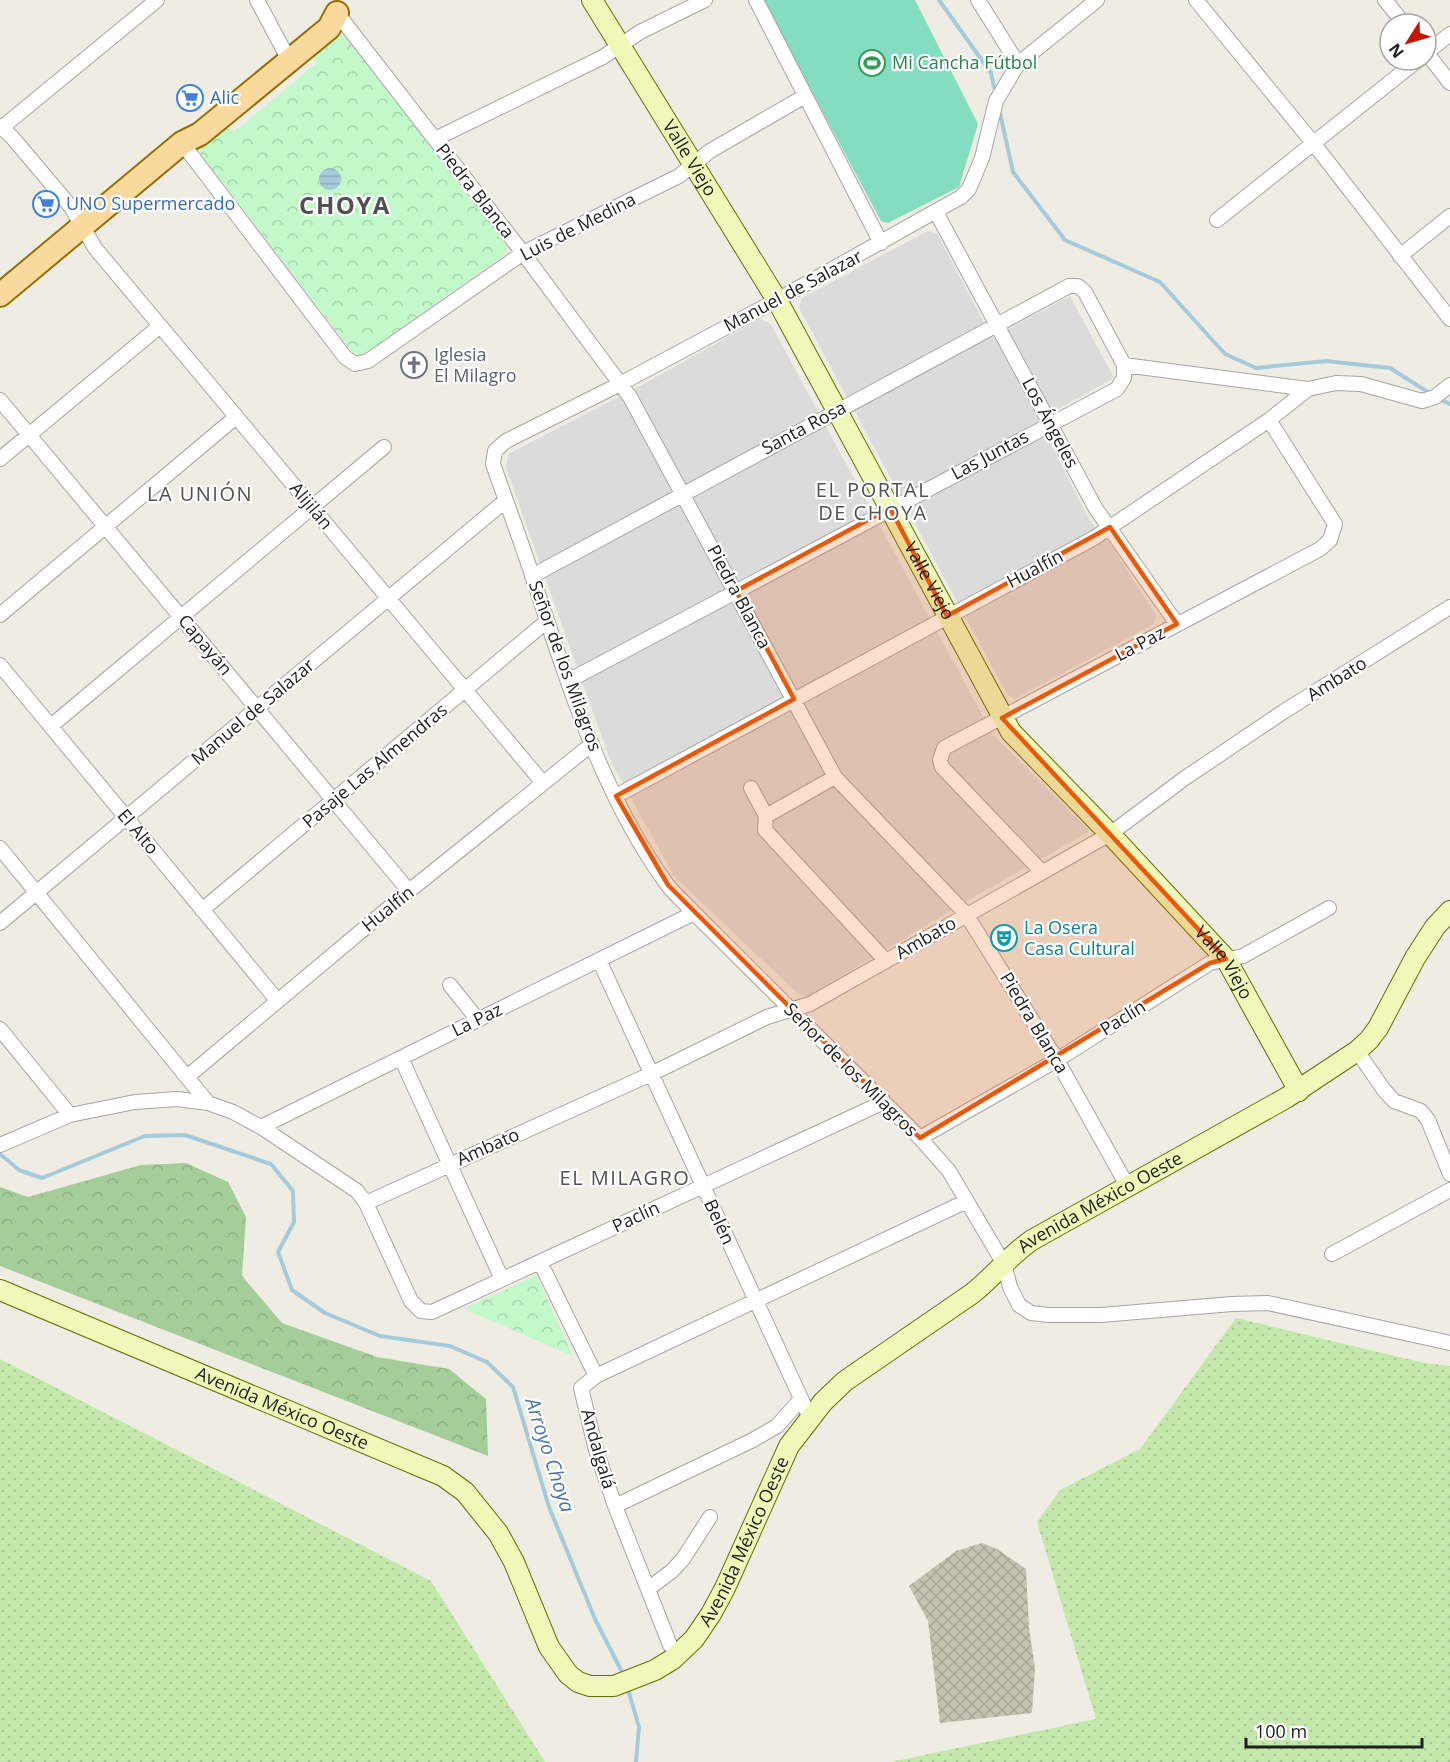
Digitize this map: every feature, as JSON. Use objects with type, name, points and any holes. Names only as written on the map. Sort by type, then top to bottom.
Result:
[{"type":"main road","name":"Valle Viejo","points":[[592,0],[777,300],[1011,732],[1226,959],[1299,1091]]},
{"type":"main road","points":[[0,296],[182,142],[193,126],[287,56],[323,19],[345,7]]},
{"type":"main road","name":"Avenida México Oeste","points":[[0,1290],[443,1476],[465,1492],[498,1533],[514,1562],[549,1647],[561,1665],[578,1682],[600,1688],[614,1686],[646,1673],[680,1653],[694,1639],[725,1588],[789,1446],[823,1402],[845,1381],[988,1282],[1004,1264],[1032,1240],[1299,1091],[1357,1051],[1378,1028],[1415,958],[1435,927],[1450,911]]},
{"type":"street","points":[[0,128],[157,0]]},
{"type":"street","points":[[257,0],[287,56]]},
{"type":"street","points":[[435,139],[603,57],[640,32],[705,0]]},
{"type":"street","points":[[756,0],[881,243]]},
{"type":"street","points":[[978,0],[1018,64],[1097,0]]},
{"type":"street","points":[[1196,0],[1314,144],[1450,319]]},
{"type":"street","points":[[1385,0],[1394,12]]},
{"type":"street","name":"Piedra Blanca","points":[[345,7],[435,139],[630,397],[835,777],[966,914],[1057,1060],[1128,1187]]},
{"type":"street","points":[[1438,44],[1450,34]]},
{"type":"street","name":"Manuel de Salazar","points":[[495,452],[506,441],[620,384],[777,300],[961,197],[969,189],[982,158],[996,101],[1018,64]]},
{"type":"street","points":[[1438,68],[1450,83]]},
{"type":"street","points":[[1217,220],[1403,72]]},
{"type":"street","name":"Luis de Medina","points":[[182,142],[345,357],[355,364],[368,361],[523,253],[679,176],[710,151],[805,96]]},
{"type":"street","name":"Alijilán","points":[[0,128],[12,137],[71,207],[95,248],[543,783]]},
{"type":"street","name":"Los Ángeles","points":[[936,212],[1096,509],[1177,624]]},
{"type":"street","points":[[1400,256],[1450,216]]},
{"type":"street","name":"Santa Rosa","points":[[532,576],[683,492],[1069,286],[1078,286],[1085,292],[1124,371]]},
{"type":"street","points":[[0,459],[160,326]]},
{"type":"street","points":[[1124,371],[1308,389]]},
{"type":"street","name":"Las Juntas","points":[[568,681],[1117,388],[1124,371]]},
{"type":"street","name":"Hualfín","points":[[616,796],[1094,538],[1269,420],[1308,389],[1336,383],[1361,384],[1422,401],[1435,397],[1450,385]]},
{"type":"street","name":"Capayán","points":[[0,400],[409,891]]},
{"type":"street","points":[[0,615],[236,417]]},
{"type":"street","name":"La Paz","points":[[1041,872],[942,767],[940,760],[944,748],[1320,549],[1330,540],[1335,524],[1269,420]]},
{"type":"street","points":[[51,726],[384,447]]},
{"type":"street","name":"Señor de los Milagros","points":[[495,452],[493,464],[568,681],[592,744],[616,796],[648,855],[668,885],[694,913],[920,1138],[949,1171],[1004,1264],[1010,1287],[1019,1305],[1031,1313],[1101,1315],[1232,1304],[1268,1304],[1450,1343]]},
{"type":"street","name":"Manuel de Salazar","points":[[0,923],[506,501]]},
{"type":"street","name":"Ambato","points":[[366,1203],[651,1074],[767,1017],[810,1004],[1110,834],[1185,778],[1450,607]]},
{"type":"street","name":"Pasaje Las Almendras","points":[[202,910],[547,621]]},
{"type":"street","name":"El Alto","points":[[0,665],[277,1000]]},
{"type":"street","name":"Hualfín","points":[[187,1077],[409,891],[592,744]]},
{"type":"street","points":[[766,816],[835,777]]},
{"type":"street","points":[[752,788],[766,816],[765,830],[886,961]]},
{"type":"street","points":[[0,848],[208,1103]]},
{"type":"street","name":"Paclín","points":[[920,1138],[1057,1060],[1210,963],[1243,956],[1329,908]]},
{"type":"street","name":"La Paz","points":[[261,1127],[694,913]]},
{"type":"street","name":"Belén","points":[[599,960],[810,1418]]},
{"type":"street","points":[[450,985],[478,1020]]},
{"type":"street","points":[[0,1029],[70,1115]]},
{"type":"street","points":[[1357,1051],[1394,1101],[1421,1111],[1428,1120],[1450,1174]]},
{"type":"street","points":[[401,1058],[502,1279]]},
{"type":"street","points":[[0,1145],[70,1115],[135,1101],[177,1099],[208,1103],[233,1112],[261,1127],[357,1191],[366,1203]]},
{"type":"street","name":"Paclín","points":[[366,1203],[411,1301],[421,1311],[432,1312],[884,1102]]},
{"type":"street","points":[[1332,1254],[1450,1190]]},
{"type":"street","points":[[540,1262],[596,1376],[967,1202]]},
{"type":"street","name":"Andalgalá","points":[[596,1376],[581,1388],[596,1450],[615,1506],[670,1645]]},
{"type":"street","points":[[615,1506],[753,1440],[777,1426],[801,1400]]},
{"type":"street","points":[[648,1589],[672,1571],[710,1517]]},
{"type":"highlighted area","points":[[890,508],[947,616],[1110,527],[1177,624],[1002,718],[1226,959],[1210,963],[920,1138],[668,885],[616,796],[794,699],[736,591]]},
{"type":"shaded area","points":[[928,231],[937,234],[992,338],[1070,296],[1114,378],[1038,420],[1090,521],[1111,545],[1156,615],[1154,624],[1015,699],[1008,696],[799,308],[802,298]]},
{"type":"shaded area","points":[[760,319],[770,323],[993,735],[1090,831],[808,996],[798,994],[674,876],[610,760],[506,468],[508,454],[642,385]]},
{"type":"shaded area","points":[[982,1543],[997,1549],[1026,1569],[1029,1628],[1035,1668],[1032,1713],[940,1723],[928,1621],[909,1586],[956,1551]]},
{"type":"green space","name":"Mi Cancha Fútbol","points":[[763,0],[915,0],[978,124],[959,187],[888,223],[881,221]]},
{"type":"green space","points":[[339,34],[346,38],[505,242],[507,250],[503,256],[366,353],[358,355],[351,350],[202,157],[199,149],[221,127],[235,131],[316,64],[315,49],[329,37]]},
{"type":"green space","points":[[186,1163],[228,1182],[246,1217],[242,1276],[282,1323],[377,1357],[449,1369],[486,1399],[488,1456],[0,1266],[0,1187],[28,1197],[141,1165]]},
{"type":"green space","points":[[536,1275],[573,1356],[464,1309]]},
{"type":"green space","points":[[1236,1318],[1424,1363],[1450,1366],[1450,1762],[891,1762],[1096,1719],[1037,1522],[1060,1490],[1140,1449]]},
{"type":"green space","points":[[0,1359],[431,1581],[545,1762],[0,1762]]},
{"type":"water","points":[[330,168],[338,171],[341,179],[338,187],[330,190],[322,187],[319,179],[322,171]]},
{"type":"waterway","points":[[939,0],[991,73],[994,87]]},
{"type":"waterway","points":[[1000,113],[1013,172],[1065,240],[1160,282],[1225,354],[1256,368],[1326,361],[1390,368],[1431,394]]},
{"type":"waterway","points":[[1437,398],[1450,404]]},
{"type":"waterway","name":"Arroyo Choya","points":[[0,1154],[19,1170],[42,1178],[145,1136],[185,1135],[271,1164],[293,1191],[294,1222],[278,1252],[292,1290],[325,1313],[380,1336],[450,1346],[487,1362],[513,1387],[549,1507],[595,1619],[624,1676]]},
{"type":"waterway","name":"Arroyo Choya","points":[[627,1686],[639,1727],[636,1762]]},
{"type":"place","name":"Mi Cancha Fútbol","points":[[872,63]]},
{"type":"place","name":"Alic","points":[[190,98]]},
{"type":"place","name":"UNO Supermercado","points":[[46,204]]},
{"type":"place","name":"Iglesia El Milagro","points":[[414,365]]},
{"type":"place","name":"La Osera Casa Cultural","points":[[1004,938]]},
{"type":"district","name":"CHOYA","points":[[345,206]]},
{"type":"district","name":"LA UNIÓN","points":[[200,494]]},
{"type":"district","name":"EL PORTAL DE CHOYA","points":[[873,502]]},
{"type":"district","name":"EL MILAGRO","points":[[625,1178]]}]
